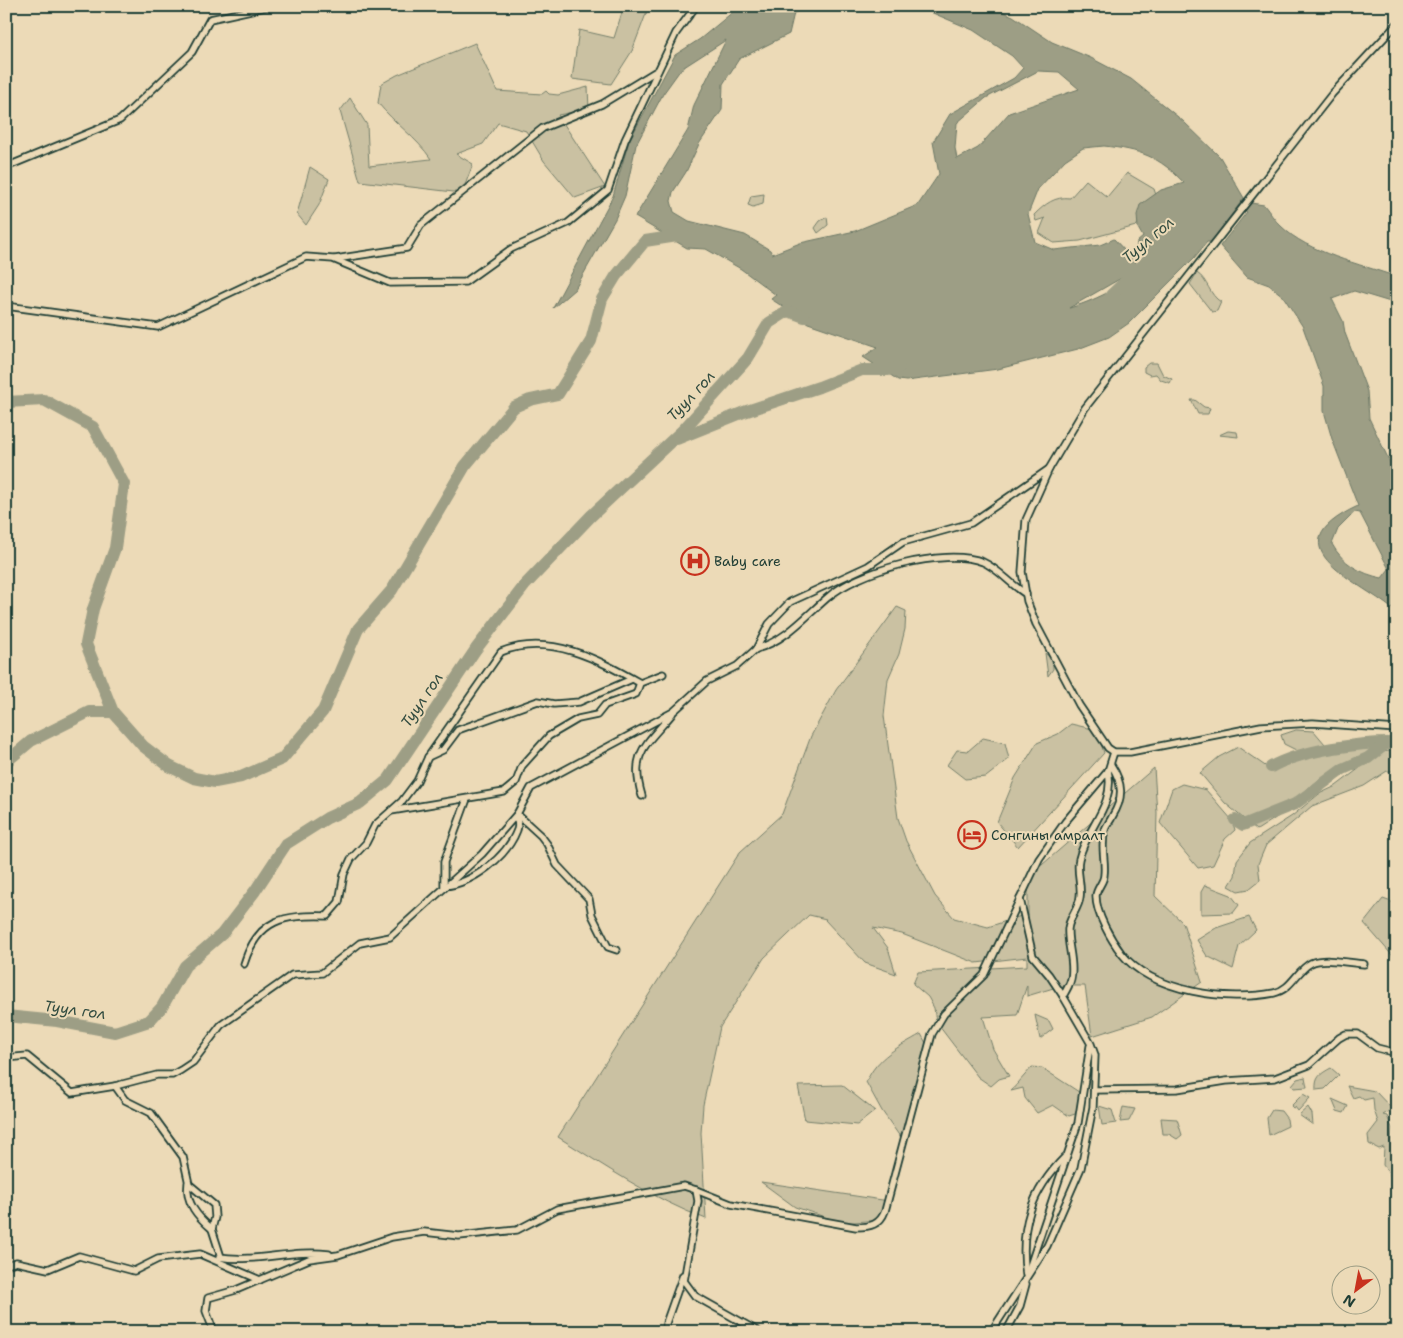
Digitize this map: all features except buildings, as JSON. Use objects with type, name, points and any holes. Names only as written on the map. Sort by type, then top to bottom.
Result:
[{"type":"street","points":[[6,167],[120,120],[192,52],[210,20],[270,6]]},
{"type":"street","points":[[333,259],[390,283],[465,282],[510,249],[568,223],[608,190],[625,140],[658,70],[676,33],[696,6]]},
{"type":"street","points":[[1397,24],[1332,94],[1085,408],[1049,469],[1026,520],[1022,572],[1026,594],[1036,624],[1079,705],[1108,748],[1114,752],[1130,752],[1261,726],[1313,723],[1397,729]]},
{"type":"street","points":[[6,306],[158,327],[306,257],[333,259],[407,248],[421,225],[543,128],[602,104],[658,70]]},
{"type":"street","points":[[642,796],[636,778],[636,762],[646,745],[673,712],[707,681],[736,666],[756,649],[769,624],[790,602],[814,593],[868,566],[903,542],[971,523],[1049,469]]},
{"type":"street","points":[[756,649],[768,646],[781,638],[843,585],[897,565],[937,558],[954,557],[973,560],[994,569],[1014,587],[1026,594]]},
{"type":"street","points":[[244,964],[249,948],[266,925],[303,916],[327,916],[339,902],[344,874],[351,859],[366,843],[375,825],[402,801],[417,781],[428,757],[501,652],[517,645],[550,646],[586,655],[640,683]]},
{"type":"street","points":[[391,810],[504,792],[516,782],[522,766],[549,736],[578,719],[597,715],[605,705],[636,694],[640,683],[663,674]]},
{"type":"street","points":[[428,757],[443,750],[458,730],[538,701],[554,704],[579,702],[632,678]]},
{"type":"street","points":[[6,1058],[27,1056],[72,1093],[115,1086],[157,1075],[172,1075],[193,1062],[221,1024],[292,975],[322,972],[360,943],[390,937],[409,922],[444,886],[482,854],[517,814],[531,788],[673,712]]},
{"type":"street","points":[[214,1332],[206,1311],[208,1298],[236,1290],[309,1259],[338,1255],[392,1238],[424,1232],[459,1236],[517,1230],[557,1209],[684,1186],[731,1204],[856,1227],[868,1226],[878,1222],[885,1211],[932,1034],[944,1014],[984,975],[1031,872],[1049,843],[1109,768],[1114,752]]},
{"type":"street","points":[[1109,768],[1118,776],[1122,789],[1119,803],[1104,830],[1101,854],[1104,877],[1096,894],[1098,908],[1122,955],[1148,976],[1169,986],[1234,996],[1274,993],[1288,988],[1310,964],[1319,961],[1364,964]]},
{"type":"street","points":[[1063,996],[1072,978],[1068,929],[1071,916],[1080,897],[1078,862],[1084,841],[1099,818],[1109,794],[1109,768]]},
{"type":"street","points":[[444,886],[444,862],[466,799]]},
{"type":"street","points":[[444,886],[458,885],[472,878],[497,858],[518,829],[517,814]]},
{"type":"street","points":[[517,814],[541,836],[557,865],[589,899],[592,915],[603,940],[608,947],[617,950]]},
{"type":"street","points":[[991,1332],[1048,1246],[1081,1168],[1089,1133],[1094,1090],[1095,1056],[1091,1044],[1063,996],[1031,951],[1020,899]]},
{"type":"street","points":[[1094,1090],[1177,1089],[1226,1081],[1275,1078],[1309,1065],[1338,1038],[1346,1034],[1358,1034],[1378,1048],[1397,1053]]},
{"type":"street","points":[[1006,1332],[1020,1306],[1065,1158],[1078,1123],[1091,1044]]},
{"type":"street","points":[[115,1086],[125,1100],[151,1114],[174,1143],[185,1161],[188,1181],[187,1191],[193,1208],[212,1230],[221,1258]]},
{"type":"street","points":[[1027,1279],[1023,1244],[1025,1225],[1038,1192],[1051,1172],[1065,1158]]},
{"type":"street","points":[[188,1181],[191,1186],[214,1205],[215,1217],[212,1230]]},
{"type":"street","points":[[666,1332],[666,1323],[684,1273],[698,1201],[696,1190]]},
{"type":"street","points":[[6,1265],[16,1262],[48,1269],[79,1256],[134,1271],[158,1259],[200,1254],[221,1258],[256,1258],[300,1252],[338,1255]]},
{"type":"street","points":[[200,1254],[260,1280]]},
{"type":"street","points":[[684,1273],[684,1281],[695,1296],[759,1332]]},
{"type":"shaded area","points":[[624,6],[649,6],[632,51],[611,84],[572,79],[579,30],[614,38]]},
{"type":"shaded area","points":[[475,43],[497,91],[542,94],[546,91],[549,94],[558,95],[588,87],[589,109],[558,115],[605,187],[575,198],[544,161],[526,131],[498,123],[483,144],[456,154],[473,164],[462,193],[360,181],[340,111],[350,98],[367,125],[369,166],[431,159],[419,144],[378,103],[381,84],[397,75]]},
{"type":"shaded area","points":[[310,167],[329,179],[319,205],[306,225],[297,214]]},
{"type":"shaded area","points":[[1127,173],[1154,189],[1158,201],[1136,226],[1080,241],[1054,243],[1039,233],[1045,218],[1036,221],[1034,215],[1046,204],[1060,198],[1070,198],[1086,180],[1107,197]]},
{"type":"shaded area","points":[[764,194],[763,204],[753,207],[748,205],[751,196]]},
{"type":"shaded area","points":[[827,217],[828,225],[818,233],[815,228],[820,221]]},
{"type":"shaded area","points":[[1197,273],[1214,296],[1221,302],[1217,311],[1212,312],[1190,284]]},
{"type":"shaded area","points":[[1149,363],[1157,363],[1163,375],[1172,379],[1170,383],[1161,380],[1156,374],[1150,375],[1144,372],[1144,367]]},
{"type":"shaded area","points":[[1191,400],[1195,400],[1204,407],[1210,408],[1208,414],[1198,414]]},
{"type":"shaded area","points":[[1228,431],[1237,432],[1238,437],[1219,435]]},
{"type":"shaded area","points":[[897,607],[906,611],[905,629],[899,654],[888,679],[884,716],[898,818],[906,841],[935,896],[954,918],[988,927],[1027,914],[1028,922],[1028,877],[1154,768],[1157,813],[1155,896],[1183,923],[1202,982],[1152,1017],[1092,1036],[1085,986],[1060,986],[1027,996],[1027,985],[1017,1015],[983,1017],[993,1049],[1009,1076],[999,1079],[991,1086],[978,1077],[936,1022],[934,1008],[928,997],[913,984],[918,972],[1027,966],[1027,957],[976,963],[902,934],[873,928],[888,948],[896,974],[865,963],[826,919],[809,915],[764,958],[720,1027],[703,1105],[701,1133],[706,1219],[667,1202],[612,1171],[558,1137],[740,852],[782,814],[811,736],[836,690]]},
{"type":"shaded area","points":[[1045,653],[1053,660],[1053,669],[1048,676]]},
{"type":"shaded area","points":[[1071,724],[1097,730],[1104,753],[1018,847],[997,822],[1015,778],[1037,743],[1058,734]]},
{"type":"shaded area","points":[[1296,730],[1314,731],[1325,744],[1304,754],[1284,744],[1281,735]]},
{"type":"shaded area","points":[[983,738],[1005,743],[1009,759],[986,777],[965,779],[947,765],[957,750],[968,751]]},
{"type":"shaded area","points":[[1375,742],[1381,747],[1374,753],[1342,768],[1302,801],[1257,830],[1225,803],[1200,773],[1219,757],[1238,747],[1271,770],[1292,761]]},
{"type":"shaded area","points":[[1397,750],[1397,771],[1387,771],[1364,786],[1312,806],[1266,845],[1258,864],[1260,880],[1249,889],[1238,891],[1229,886],[1235,876],[1237,860],[1250,843],[1292,816],[1319,794],[1336,786],[1381,752]]},
{"type":"shaded area","points":[[1182,784],[1206,790],[1232,820],[1235,830],[1225,839],[1213,865],[1198,868],[1160,823],[1172,789]]},
{"type":"shaded area","points":[[1205,885],[1231,895],[1239,905],[1233,913],[1201,914],[1201,892]]},
{"type":"shaded area","points":[[1383,899],[1397,904],[1397,961],[1364,923]]},
{"type":"shaded area","points":[[1249,917],[1256,930],[1239,946],[1233,969],[1207,956],[1197,940],[1216,928]]},
{"type":"shaded area","points":[[1035,1015],[1049,1021],[1053,1029],[1040,1039]]},
{"type":"shaded area","points":[[921,1034],[931,1052],[916,1085],[903,1141],[882,1111],[866,1082],[882,1059],[896,1048]]},
{"type":"shaded area","points":[[1032,1067],[1042,1068],[1082,1094],[1078,1113],[1069,1116],[1053,1105],[1037,1113],[1025,1098],[1023,1088],[1011,1091]]},
{"type":"shaded area","points":[[1331,1068],[1339,1075],[1325,1089],[1316,1090],[1316,1082],[1319,1076]]},
{"type":"shaded area","points":[[1305,1077],[1307,1087],[1294,1088],[1292,1085],[1297,1079]]},
{"type":"shaded area","points":[[842,1085],[875,1111],[857,1125],[805,1120],[798,1086]]},
{"type":"shaded area","points":[[1347,1086],[1375,1091],[1392,1109],[1383,1115],[1387,1116],[1392,1128],[1391,1143],[1397,1147],[1397,1180],[1394,1181],[1383,1165],[1384,1147],[1379,1149],[1369,1144],[1368,1135],[1378,1122],[1373,1098],[1364,1100],[1359,1096],[1353,1098]]},
{"type":"shaded area","points":[[1303,1094],[1310,1098],[1298,1111],[1295,1107],[1291,1106]]},
{"type":"shaded area","points":[[1332,1099],[1348,1106],[1344,1113],[1337,1111]]},
{"type":"shaded area","points":[[1099,1106],[1112,1110],[1116,1123],[1102,1125]]},
{"type":"shaded area","points":[[1123,1107],[1135,1109],[1129,1121],[1120,1122]]},
{"type":"shaded area","points":[[1308,1107],[1312,1114],[1313,1125],[1299,1115]]},
{"type":"shaded area","points":[[1272,1110],[1281,1111],[1287,1119],[1288,1126],[1269,1135],[1267,1118]]},
{"type":"shaded area","points":[[1161,1118],[1177,1119],[1182,1135],[1177,1139],[1169,1134],[1163,1134]]},
{"type":"shaded area","points":[[761,1182],[889,1201],[877,1220],[843,1223],[795,1207]]},
{"type":"water","points":[[740,6],[812,6],[794,13],[789,34],[739,59],[723,84],[722,110],[699,144],[686,172],[673,192],[671,201],[674,212],[689,221],[745,235],[770,250],[772,254],[800,243],[855,231],[918,205],[939,174],[933,142],[950,114],[1014,78],[1023,68],[1012,56],[973,30],[916,6],[990,6],[1013,16],[1052,42],[1091,58],[1131,79],[1183,121],[1220,157],[1244,198],[1211,242],[1207,242],[1194,258],[1129,323],[1109,337],[1078,349],[998,369],[906,381],[898,380],[863,357],[878,347],[808,323],[771,299],[776,295],[741,269],[706,249],[687,248],[635,217],[688,130],[694,105],[726,40],[681,69],[663,94],[636,145],[625,196],[615,219],[575,289],[553,308],[613,196],[629,141],[675,55],[700,39]],"holes":[[[1038,71],[1059,72],[1079,89],[1009,113],[978,148],[957,159],[955,148],[957,123],[986,98]],[[1104,146],[1139,152],[1166,166],[1184,183],[1161,190],[1140,205],[1137,215],[1138,228],[1143,237],[1137,242],[1136,250],[1145,251],[1139,266],[1114,239],[1100,245],[1054,250],[1035,242],[1028,214],[1038,189],[1065,160],[1083,148]],[[1137,269],[1127,281],[1118,287],[1097,298],[1069,308]]]},
{"type":"water","points":[[1251,203],[1264,205],[1281,226],[1305,244],[1336,257],[1397,277],[1397,304],[1354,291],[1332,299],[1343,321],[1345,333],[1367,391],[1369,418],[1397,477],[1397,613],[1330,564],[1321,550],[1320,536],[1332,522],[1358,506],[1332,439],[1324,411],[1324,386],[1303,327],[1283,296],[1269,285],[1247,277],[1220,246],[1247,212],[1243,209]],"holes":[[[1355,512],[1360,513],[1389,569],[1382,578],[1367,574],[1353,567],[1341,557],[1332,544],[1338,529]]]},
{"type":"waterway","name":"Туул гол","points":[[6,402],[44,400],[93,427],[124,484],[115,548],[93,609],[86,644],[113,712],[143,746],[169,766],[194,778],[215,782],[241,777],[282,759],[323,711],[358,629],[392,590],[465,466],[514,407],[530,400],[558,394],[591,341],[602,299],[616,276],[645,241],[684,235]]},
{"type":"waterway","name":"Туул гол","points":[[1111,295],[1151,257]]},
{"type":"waterway","name":"Туул гол","points":[[6,1016],[57,1021],[115,1032],[149,1021],[162,1007],[185,966],[222,934],[255,891],[286,844],[327,818],[360,803],[388,780],[476,649],[525,585],[591,516],[683,430],[748,358],[769,323],[788,311],[804,317]]},
{"type":"waterway","points":[[677,439],[744,412],[819,387],[862,370],[888,370],[899,367]]},
{"type":"waterway","name":"Туул гол","points":[[6,762],[31,741],[89,712],[113,712]]},
{"type":"waterway","points":[[1235,820],[1243,825],[1295,804],[1343,769],[1368,758],[1387,743]]},
{"type":"waterway","points":[[1271,767],[1298,756],[1332,748],[1397,743]]},
{"type":"place","name":"Baby care","points":[[695,561]]},
{"type":"place","name":"Сонгины амралт","points":[[972,835]]}]
